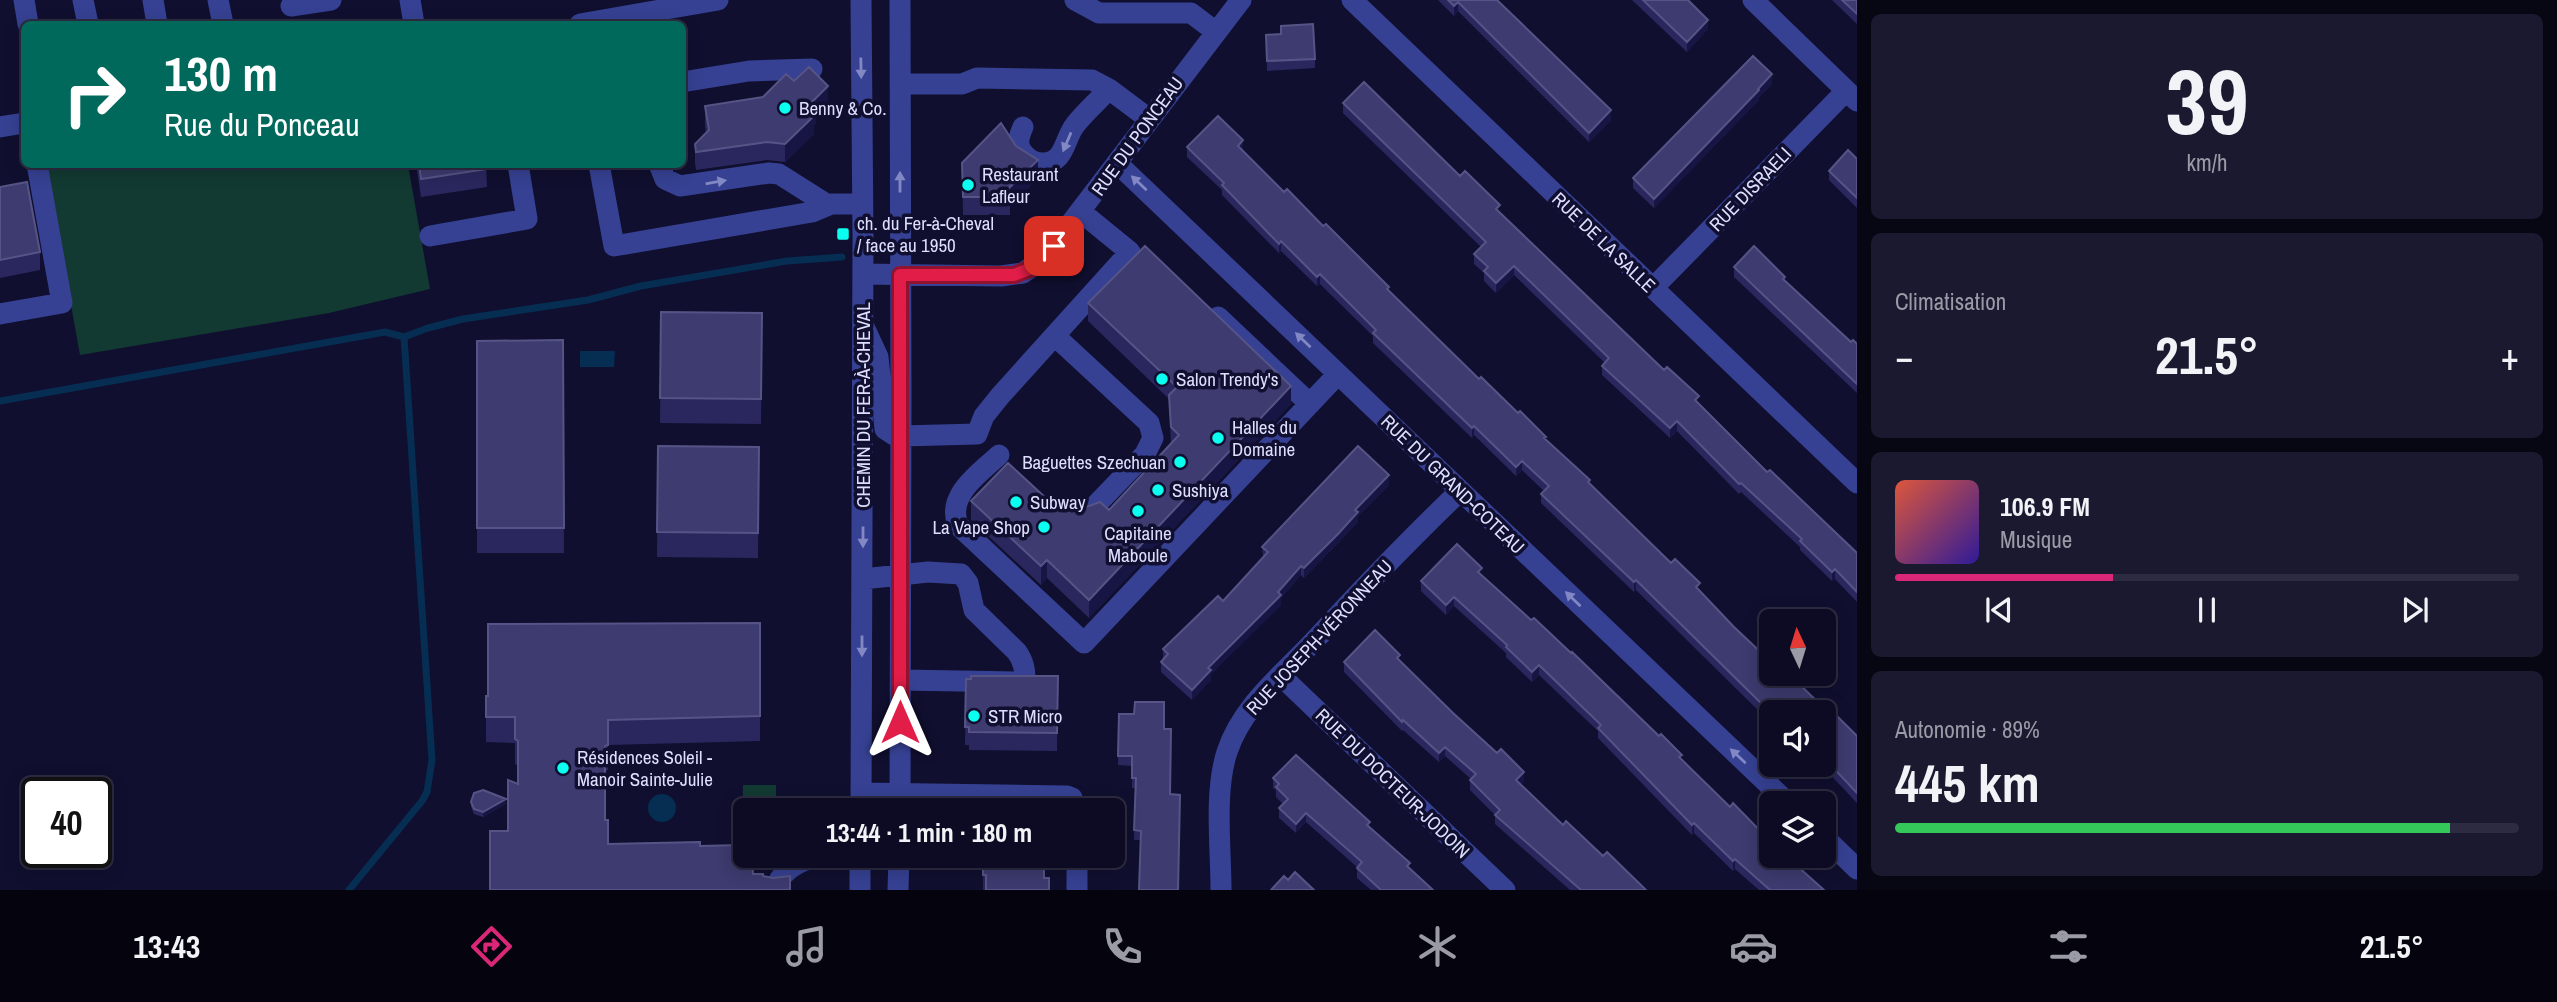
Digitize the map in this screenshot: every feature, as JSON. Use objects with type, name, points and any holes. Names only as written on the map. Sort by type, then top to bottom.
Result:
[{"type":"street","points":[[24,0],[28,21]]},
{"type":"street","points":[[83,0],[87,21]]},
{"type":"street","points":[[153,0],[156,21]]},
{"type":"street","points":[[218,0],[222,21]]},
{"type":"street","points":[[291,10],[331,0]]},
{"type":"street","points":[[410,0],[414,21]]},
{"type":"street","points":[[592,21],[718,0]]},
{"type":"street","name":"CHEMIN DU FER-À-CHEVAL","points":[[861,0],[861,798]]},
{"type":"street","name":"CHEMIN DU FER-À-CHEVAL","points":[[900,0],[900,798]]},
{"type":"street","points":[[1075,0],[1099,13],[1184,12],[1198,18],[1216,32]]},
{"type":"street","name":"RUE DU PONCEAU","points":[[863,274],[1001,276],[1023,273],[1045,257],[1081,212],[1241,0]]},
{"type":"street","name":"RUE DE LA SALLE","points":[[1352,0],[1857,483]]},
{"type":"street","points":[[1753,0],[1852,96]]},
{"type":"street","points":[[686,81],[749,71],[812,69]]},
{"type":"street","points":[[900,84],[962,84],[976,78],[1083,79],[1109,89],[1149,119]]},
{"type":"street","points":[[1023,127],[1019,144],[1024,154],[1037,163],[1044,164],[1057,159],[1076,124],[1109,89]]},
{"type":"street","name":"RUE DISRAELI","points":[[1653,288],[1852,96]]},
{"type":"street","points":[[0,127],[21,124]]},
{"type":"street","name":"RUE DU GRAND-COTEAU","points":[[1118,164],[1775,791]]},
{"type":"street","points":[[0,314],[62,303],[38,168]]},
{"type":"street","points":[[430,236],[527,219],[519,168]]},
{"type":"street","points":[[600,168],[614,246],[812,212],[828,205],[862,204]]},
{"type":"street","points":[[661,168],[665,178],[680,186],[769,173],[779,174],[828,205]]},
{"type":"street","points":[[977,434],[989,409],[1055,336],[1140,252],[1081,212]]},
{"type":"street","points":[[1200,299],[1310,404]]},
{"type":"street","points":[[863,325],[878,357],[883,425],[889,433],[901,436],[977,434],[1019,473]]},
{"type":"street","points":[[1055,336],[1149,423],[1153,438],[1145,454],[1094,507],[1078,515],[1069,515],[1058,510]]},
{"type":"street","points":[[999,455],[958,497],[955,508],[958,525],[1084,643],[1338,374]]},
{"type":"street","name":"RUE JOSEPH-VÉRONNEAU","points":[[1221,890],[1221,795],[1228,751],[1242,718],[1418,531],[1460,491]]},
{"type":"street","points":[[863,579],[946,572],[961,574],[968,583],[974,610],[1023,659],[1025,682],[901,680]]},
{"type":"street","name":"RUE DU DOCTEUR-JODOIN","points":[[1281,676],[1505,890]]},
{"type":"street","points":[[1011,798],[1072,798]]},
{"type":"street","points":[[1836,849],[1857,869]]},
{"type":"street","points":[[774,890],[789,868]]},
{"type":"street","points":[[860,868],[860,890]]},
{"type":"street","points":[[898,890],[899,868]]},
{"type":"street","points":[[1077,868],[1077,890]]},
{"type":"green space","points":[[47,168],[409,168],[430,289],[329,313],[80,355]]},
{"type":"green space","points":[[743,785],[776,785],[776,798],[743,798]]},
{"type":"water","points":[[580,351],[615,351],[614,367],[580,367]]},
{"type":"water","points":[[662,794],[672,798],[676,808],[672,818],[662,822],[652,818],[648,808],[652,798]]},
{"type":"building","points":[[1448,0],[1497,0],[1611,110],[1589,133],[1458,2],[1454,6]]},
{"type":"building","points":[[1643,0],[1688,0],[1708,20],[1687,42]]},
{"type":"building","points":[[1842,0],[1857,0],[1857,14]]},
{"type":"building","points":[[1313,24],[1315,59],[1267,61],[1266,35],[1281,34],[1281,26]]},
{"type":"building","points":[[1753,56],[1772,74],[1654,199],[1633,178]]},
{"type":"building","points":[[809,67],[828,86],[812,102],[816,105],[809,111],[814,116],[785,144],[767,142],[696,152],[695,144],[709,130],[705,106],[763,97],[786,74],[794,81]]},
{"type":"building","points":[[1364,82],[1460,176],[1465,171],[1500,205],[1496,209],[1664,370],[1667,367],[1699,396],[1695,400],[1767,472],[1770,470],[1857,553],[1857,592],[1835,569],[1832,572],[1800,541],[1802,539],[1739,484],[1677,421],[1670,428],[1602,366],[1609,358],[1514,266],[1496,283],[1484,271],[1488,267],[1474,254],[1486,242],[1343,103]]},
{"type":"building","points":[[1218,116],[1243,140],[1238,146],[1284,192],[1287,189],[1323,226],[1326,224],[1389,287],[1387,289],[1479,379],[1481,377],[1518,413],[1520,411],[1671,563],[1675,559],[1700,583],[1696,587],[1759,651],[1759,686],[1801,686],[1816,700],[1759,701],[1636,580],[1634,582],[1541,494],[1549,486],[1522,461],[1516,467],[1474,426],[1472,428],[1373,333],[1376,330],[1320,274],[1317,277],[1281,241],[1279,244],[1187,147]]},
{"type":"building","points":[[1001,123],[1016,146],[1038,160],[1009,188],[1010,197],[963,197],[962,163]]},
{"type":"building","points":[[1848,150],[1857,159],[1857,198],[1829,171]]},
{"type":"building","points":[[420,168],[487,169],[421,179]]},
{"type":"building","points":[[27,182],[40,252],[0,260],[0,187]]},
{"type":"building","name":"Halles du Domaine","points":[[1145,246],[1291,386],[1089,600],[1047,560],[1041,566],[971,501],[1008,463],[1061,512],[1063,509],[1078,510],[1100,502],[1109,510],[1179,435],[1171,427],[1169,395],[1177,387],[1088,303]]},
{"type":"building","points":[[1754,246],[1785,277],[1783,279],[1851,342],[1853,340],[1857,344],[1857,384],[1734,267]]},
{"type":"building","points":[[661,312],[762,313],[761,399],[660,398]]},
{"type":"building","points":[[563,340],[564,528],[477,528],[477,341]]},
{"type":"building","points":[[658,446],[759,447],[758,533],[657,532]]},
{"type":"building","points":[[1358,446],[1389,475],[1355,510],[1358,512],[1338,534],[1304,568],[1301,566],[1278,592],[1281,595],[1208,668],[1211,670],[1192,690],[1161,662],[1168,654],[1163,649],[1218,596],[1223,601],[1268,552],[1262,547]]},
{"type":"building","points":[[1457,544],[1482,568],[1478,572],[1531,620],[1534,618],[1572,652],[1659,736],[1661,734],[1682,755],[1679,757],[1730,807],[1733,803],[1759,830],[1759,868],[1799,868],[1824,890],[1770,890],[1735,859],[1733,861],[1694,823],[1692,825],[1598,728],[1601,725],[1539,665],[1532,672],[1507,645],[1454,597],[1446,605],[1421,581]]},
{"type":"building","name":"Résidences Soleil - Manoir Sainte-Julie","points":[[760,623],[760,716],[608,720],[608,745],[605,746],[605,820],[608,820],[608,844],[700,842],[700,846],[733,845],[733,868],[753,868],[753,874],[773,878],[790,876],[790,890],[490,890],[490,831],[508,831],[508,780],[518,784],[518,741],[515,739],[515,717],[486,717],[488,624]]},
{"type":"building","points":[[1375,630],[1400,655],[1397,658],[1453,713],[1497,753],[1501,749],[1524,772],[1516,780],[1563,825],[1566,821],[1603,856],[1607,852],[1646,890],[1581,890],[1495,815],[1500,810],[1470,780],[1476,774],[1445,747],[1439,753],[1403,720],[1402,722],[1344,662]]},
{"type":"building","points":[[971,676],[1058,676],[1057,733],[969,732],[969,727],[965,727],[966,679],[971,679]]},
{"type":"building","points":[[1135,702],[1164,702],[1164,729],[1171,729],[1170,794],[1180,795],[1178,890],[1139,890],[1141,831],[1134,830],[1136,778],[1132,778],[1132,756],[1118,756],[1119,714],[1134,714]]},
{"type":"building","points":[[1836,715],[1857,736],[1857,793],[1836,771]]},
{"type":"building","points":[[1296,755],[1370,822],[1367,825],[1410,863],[1407,866],[1433,890],[1381,890],[1357,868],[1362,862],[1306,813],[1296,824],[1279,808],[1288,799],[1276,787],[1279,784],[1273,778]]},
{"type":"building","points":[[483,790],[506,799],[483,812],[474,809],[471,802],[474,793]]},
{"type":"building","points":[[983,868],[1044,868],[1044,878],[1049,878],[1049,890],[986,890],[986,875],[983,875]]},
{"type":"building","points":[[1295,872],[1314,890],[1271,890],[1284,876],[1288,880]]},
{"type":"waterway","points":[[404,337],[463,319],[588,300],[641,286],[787,261],[842,257]]},
{"type":"waterway","points":[[0,401],[385,332],[404,337],[432,760],[427,792],[422,801],[349,890]]},
{"type":"place","name":"Benny & Co.","points":[[785,108]]},
{"type":"place","name":"Restaurant Lafleur","points":[[968,185]]},
{"type":"place","name":"ch. du Fer-à-Cheval / face au 1950","points":[[843,234]]},
{"type":"place","name":"Salon Trendy's","points":[[1162,379]]},
{"type":"place","name":"Halles du Domaine","points":[[1218,438]]},
{"type":"place","name":"Baguettes Szechuan","points":[[1180,462]]},
{"type":"place","name":"Sushiya","points":[[1158,490]]},
{"type":"place","name":"Subway","points":[[1016,502]]},
{"type":"place","name":"Capitaine Maboule","points":[[1138,511]]},
{"type":"place","name":"La Vape Shop","points":[[1044,527]]},
{"type":"place","name":"STR Micro","points":[[974,716]]},
{"type":"place","name":"Résidences Soleil - Manoir Sainte-Julie","points":[[563,768]]},
{"type":"route","points":[[900,722],[900,275],[1014,275],[1032,268],[1054,246]]}]
